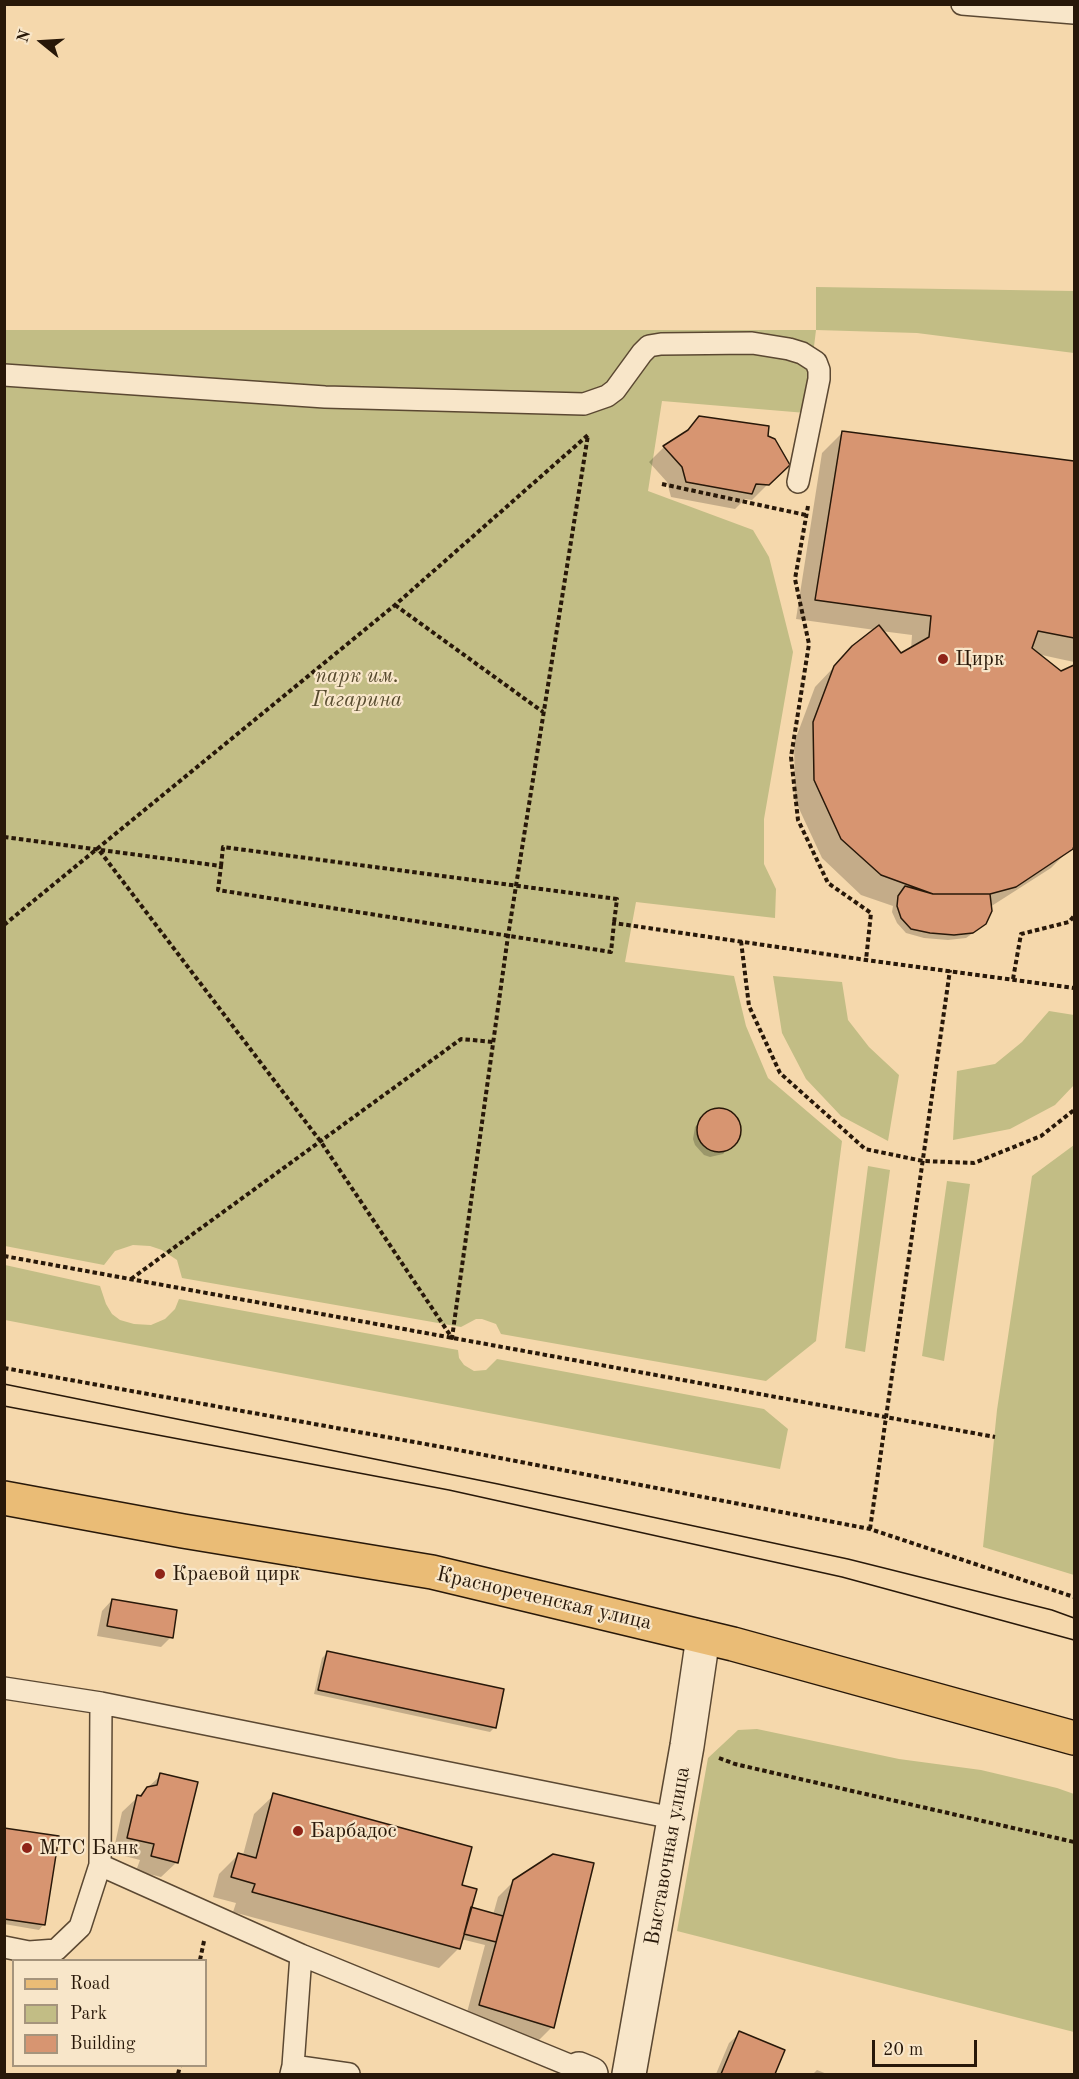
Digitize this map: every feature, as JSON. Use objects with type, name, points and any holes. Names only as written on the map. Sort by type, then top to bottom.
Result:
[{"type":"main road","name":"Краснореченская улица","points":[[4,1498],[183,1531],[432,1572],[703,1636],[1074,1738]]},
{"type":"street","name":"Выставочная улица","points":[[630,2074],[687,1746],[703,1636]]},
{"type":"lane","points":[[962,4],[1074,13]]},
{"type":"lane","points":[[4,375],[325,397],[584,404],[607,396],[615,390],[642,353],[650,346],[752,343],[789,348],[802,353],[816,362],[819,370],[798,482]]},
{"type":"lane","points":[[4,1688],[101,1703],[663,1815]]},
{"type":"lane","points":[[4,1947],[29,1952],[56,1950],[80,1927],[100,1865],[101,1703]]},
{"type":"lane","points":[[100,1865],[301,1955],[585,2072]]},
{"type":"lane","points":[[301,1955],[292,2070],[349,2074]]},
{"type":"path","points":[[4,925],[99,850],[395,605],[588,435],[508,936],[452,1338]]},
{"type":"path","points":[[662,484],[806,515]]},
{"type":"path","points":[[808,503],[795,579],[809,644],[791,757],[798,820],[828,883],[871,913],[866,960]]},
{"type":"path","points":[[395,605],[543,712]]},
{"type":"path","points":[[4,837],[221,866]]},
{"type":"path","points":[[223,847],[516,887],[617,899],[611,952],[218,890],[223,847]]},
{"type":"path","points":[[99,850],[321,1142],[452,1338]]},
{"type":"path","points":[[1013,979],[1021,934],[1069,922],[1074,916]]},
{"type":"path","points":[[614,923],[1074,988]]},
{"type":"path","points":[[741,940],[749,1006],[780,1074],[865,1149],[922,1161],[974,1163],[1041,1136],[1074,1110]]},
{"type":"path","points":[[870,1529],[950,970]]},
{"type":"path","points":[[130,1280],[462,1040],[493,1042]]},
{"type":"path","points":[[4,1256],[995,1437]]},
{"type":"path","points":[[4,1368],[464,1451],[870,1529],[1074,1597]]},
{"type":"path","points":[[687,1746],[735,1764],[1074,1842]]},
{"type":"green space","points":[[816,287],[1074,291],[1074,353],[917,333],[816,330]]},
{"type":"green space","name":"парк им. Гагарина","points":[[4,330],[816,330],[806,413],[662,401],[648,491],[753,530],[769,557],[793,652],[764,819],[764,864],[776,889],[775,918],[636,902],[625,962],[734,976],[746,1026],[768,1078],[842,1141],[816,1341],[766,1381],[501,1334],[496,1324],[482,1319],[476,1319],[461,1327],[182,1278],[177,1260],[162,1250],[150,1246],[133,1245],[115,1251],[104,1265],[5,1246]]},
{"type":"green space","points":[[773,976],[842,982],[848,1020],[869,1047],[899,1075],[888,1141],[841,1116],[806,1079],[782,1033]]},
{"type":"green space","points":[[1049,1011],[1074,1015],[1074,1085],[1055,1105],[1010,1129],[953,1140],[957,1071],[995,1064],[1022,1042]]},
{"type":"green space","points":[[1074,1145],[1074,1575],[983,1547],[997,1410],[1032,1176]]},
{"type":"green space","points":[[868,1166],[890,1170],[865,1352],[845,1348]]},
{"type":"green space","points":[[947,1181],[970,1184],[944,1361],[922,1356]]},
{"type":"green space","points":[[5,1265],[100,1286],[112,1314],[120,1320],[134,1324],[151,1325],[165,1319],[175,1309],[179,1299],[458,1350],[459,1358],[464,1365],[474,1371],[486,1370],[497,1359],[764,1409],[788,1429],[780,1469],[5,1320]]},
{"type":"green space","points":[[757,1729],[899,1759],[981,1770],[1074,1794],[1074,2032],[677,1931],[708,1758],[738,1730]]},
{"type":"building","points":[[699,416],[769,426],[768,436],[775,439],[790,465],[769,485],[756,484],[752,494],[686,482],[682,467],[663,446],[688,430]]},
{"type":"building","name":"Цирк","points":[[842,431],[1074,461],[1074,638],[1038,631],[1032,648],[1061,671],[1074,665],[1074,846],[1073,849],[1016,887],[990,894],[933,894],[881,875],[841,839],[814,780],[813,722],[834,666],[852,646],[879,625],[901,653],[929,637],[931,616],[815,600]]},
{"type":"building","points":[[905,886],[933,894],[990,894],[992,911],[986,924],[973,933],[954,935],[911,929],[901,918],[897,906],[898,896]]},
{"type":"building","points":[[719,1108],[735,1114],[741,1130],[735,1146],[719,1152],[703,1146],[697,1130],[703,1114]]},
{"type":"building","points":[[112,1599],[177,1610],[173,1638],[107,1626]]},
{"type":"building","points":[[327,1651],[504,1689],[496,1728],[318,1690]]},
{"type":"building","points":[[160,1773],[198,1782],[178,1863],[151,1856],[154,1844],[127,1838],[137,1795],[141,1796],[147,1787],[157,1785]]},
{"type":"building","points":[[273,1793],[472,1847],[462,1885],[477,1889],[460,1949],[252,1892],[255,1884],[231,1877],[238,1853],[256,1858]]},
{"type":"building","points":[[4,1828],[59,1836],[45,1925],[4,1919]]},
{"type":"building","points":[[553,1854],[594,1863],[554,2028],[479,2005],[513,1880]]},
{"type":"building","points":[[471,1907],[503,1916],[496,1942],[464,1934]]},
{"type":"building","points":[[739,2031],[785,2050],[775,2074],[721,2074]]},
{"type":"tram line","points":[[4,1384],[498,1484],[848,1559],[1052,1610],[1074,1618]]},
{"type":"tram line","points":[[4,1406],[449,1490],[842,1577],[1074,1640]]},
{"type":"place","name":"Цирк","points":[[943,659]]},
{"type":"place","name":"Краевой цирк","points":[[160,1574]]},
{"type":"place","name":"Барбадос","points":[[298,1831]]},
{"type":"place","name":"МТС Банк","points":[[27,1848]]}]
